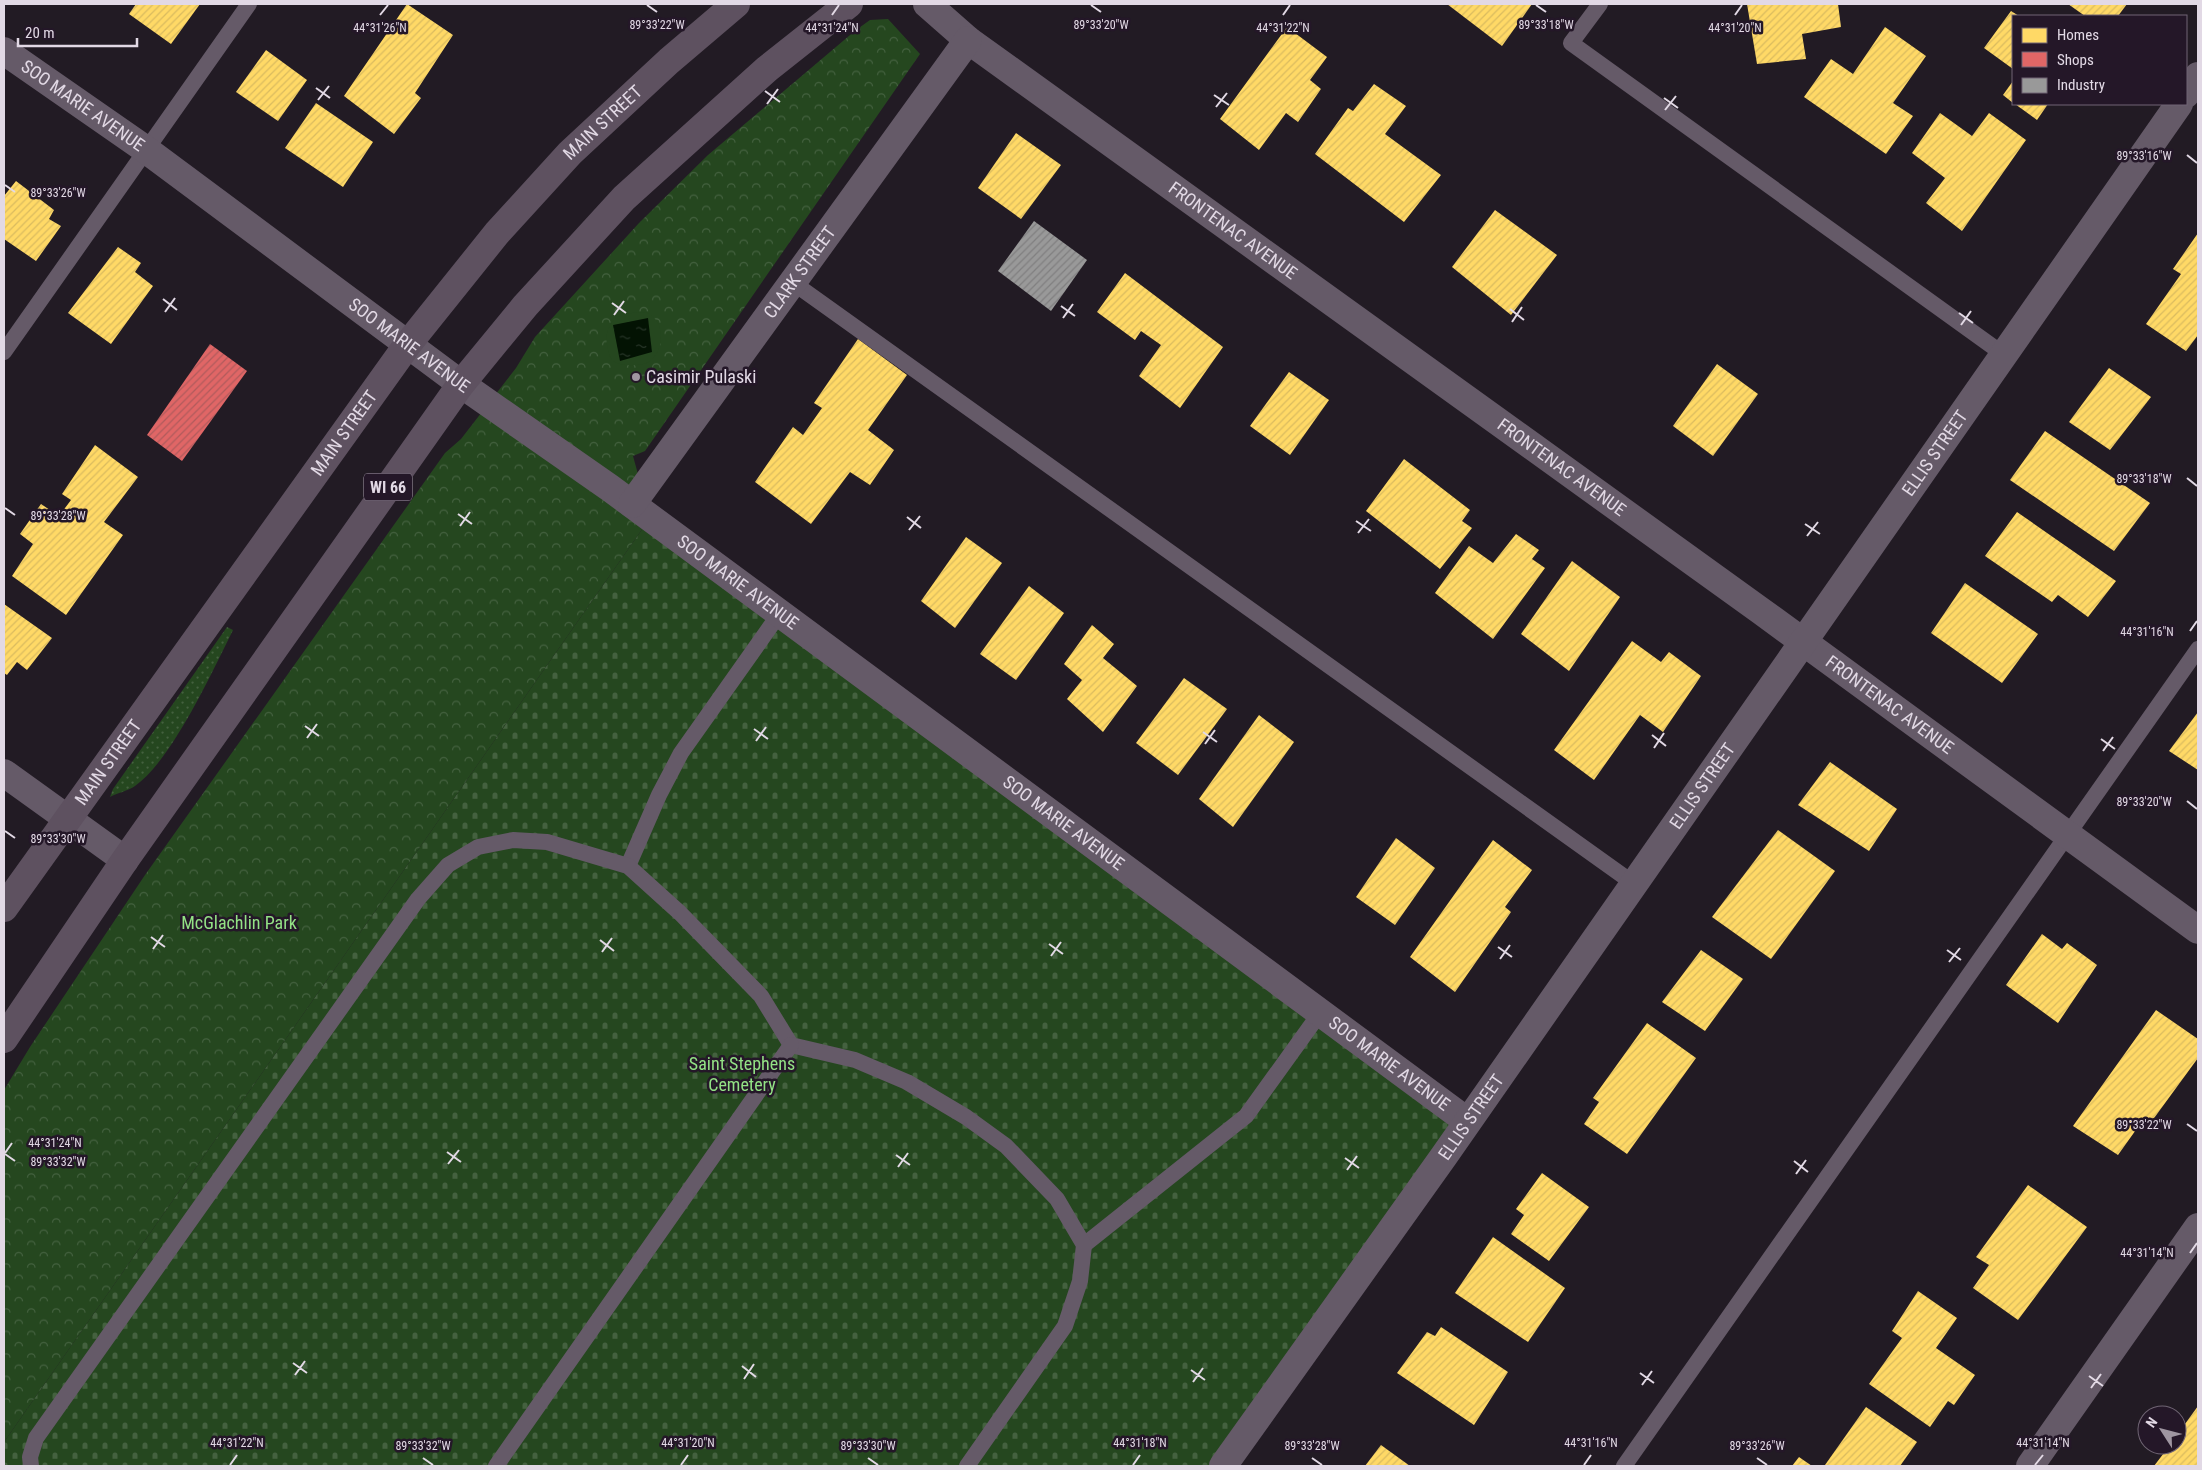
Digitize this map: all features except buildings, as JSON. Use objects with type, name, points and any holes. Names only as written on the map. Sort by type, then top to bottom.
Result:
[{"type":"main road","name":"MAIN STREET","points":[[4,908],[408,344],[497,233],[570,153],[668,61],[736,4]]},
{"type":"main road","name":"WI 66","points":[[4,1039],[125,860],[461,384],[525,306],[624,198],[767,69],[849,4]]},
{"type":"street","name":"FRONTENAC AVENUE","points":[[927,4],[968,40],[1803,642],[2198,930]]},
{"type":"street","name":"CLARK STREET","points":[[632,504],[968,40]]},
{"type":"street","name":"SOO MARIE AVENUE","points":[[4,51],[146,149],[461,384],[632,504],[1467,1121]]},
{"type":"street","points":[[2187,92],[2198,76]]},
{"type":"street","name":"ELLIS STREET","points":[[1223,1466],[1467,1121],[2178,105]]},
{"type":"street","points":[[4,773],[125,860]]},
{"type":"street","points":[[2030,1466],[2198,1228]]},
{"type":"lane","points":[[4,352],[249,4]]},
{"type":"lane","points":[[1600,4],[1571,43],[2003,354]]},
{"type":"lane","points":[[792,282],[1633,883]]},
{"type":"lane","points":[[628,866],[659,795],[681,753],[780,614]]},
{"type":"lane","points":[[1624,1466],[2198,649]]},
{"type":"lane","points":[[31,1466],[30,1457],[36,1438],[418,899],[448,865],[478,847],[513,840],[547,842],[628,866],[680,913],[761,996],[791,1045],[855,1060],[907,1082],[966,1117],[1006,1146],[1057,1199],[1084,1244],[1080,1281],[1066,1326],[967,1466]]},
{"type":"lane","points":[[1084,1244],[1246,1116],[1320,1012]]},
{"type":"lane","points":[[496,1466],[791,1045]]},
{"type":"green space","name":"McGlachlin Park","points":[[888,19],[920,54],[645,451],[633,456],[650,518],[4,1442],[4,1090],[30,1047],[145,875],[445,453],[461,439],[516,368],[535,337],[639,223],[708,155],[856,30],[870,20]]},
{"type":"green space","points":[[645,312],[652,316],[660,327],[661,342],[659,349],[650,361],[646,363],[625,365],[615,362],[610,357],[607,345],[607,332],[610,325],[619,314]]},
{"type":"green space","name":"Saint Stephens Cemetery","points":[[650,518],[1467,1121],[1217,1466],[4,1466],[4,1442]]},
{"type":"green space","points":[[227,627],[233,630],[190,714],[163,757],[149,774],[135,786],[110,797],[113,789]]},
{"type":"water","points":[[648,318],[652,352],[620,361],[613,325]]},
{"type":"place","name":"Casimir Pulaski","points":[[636,377]]}]
